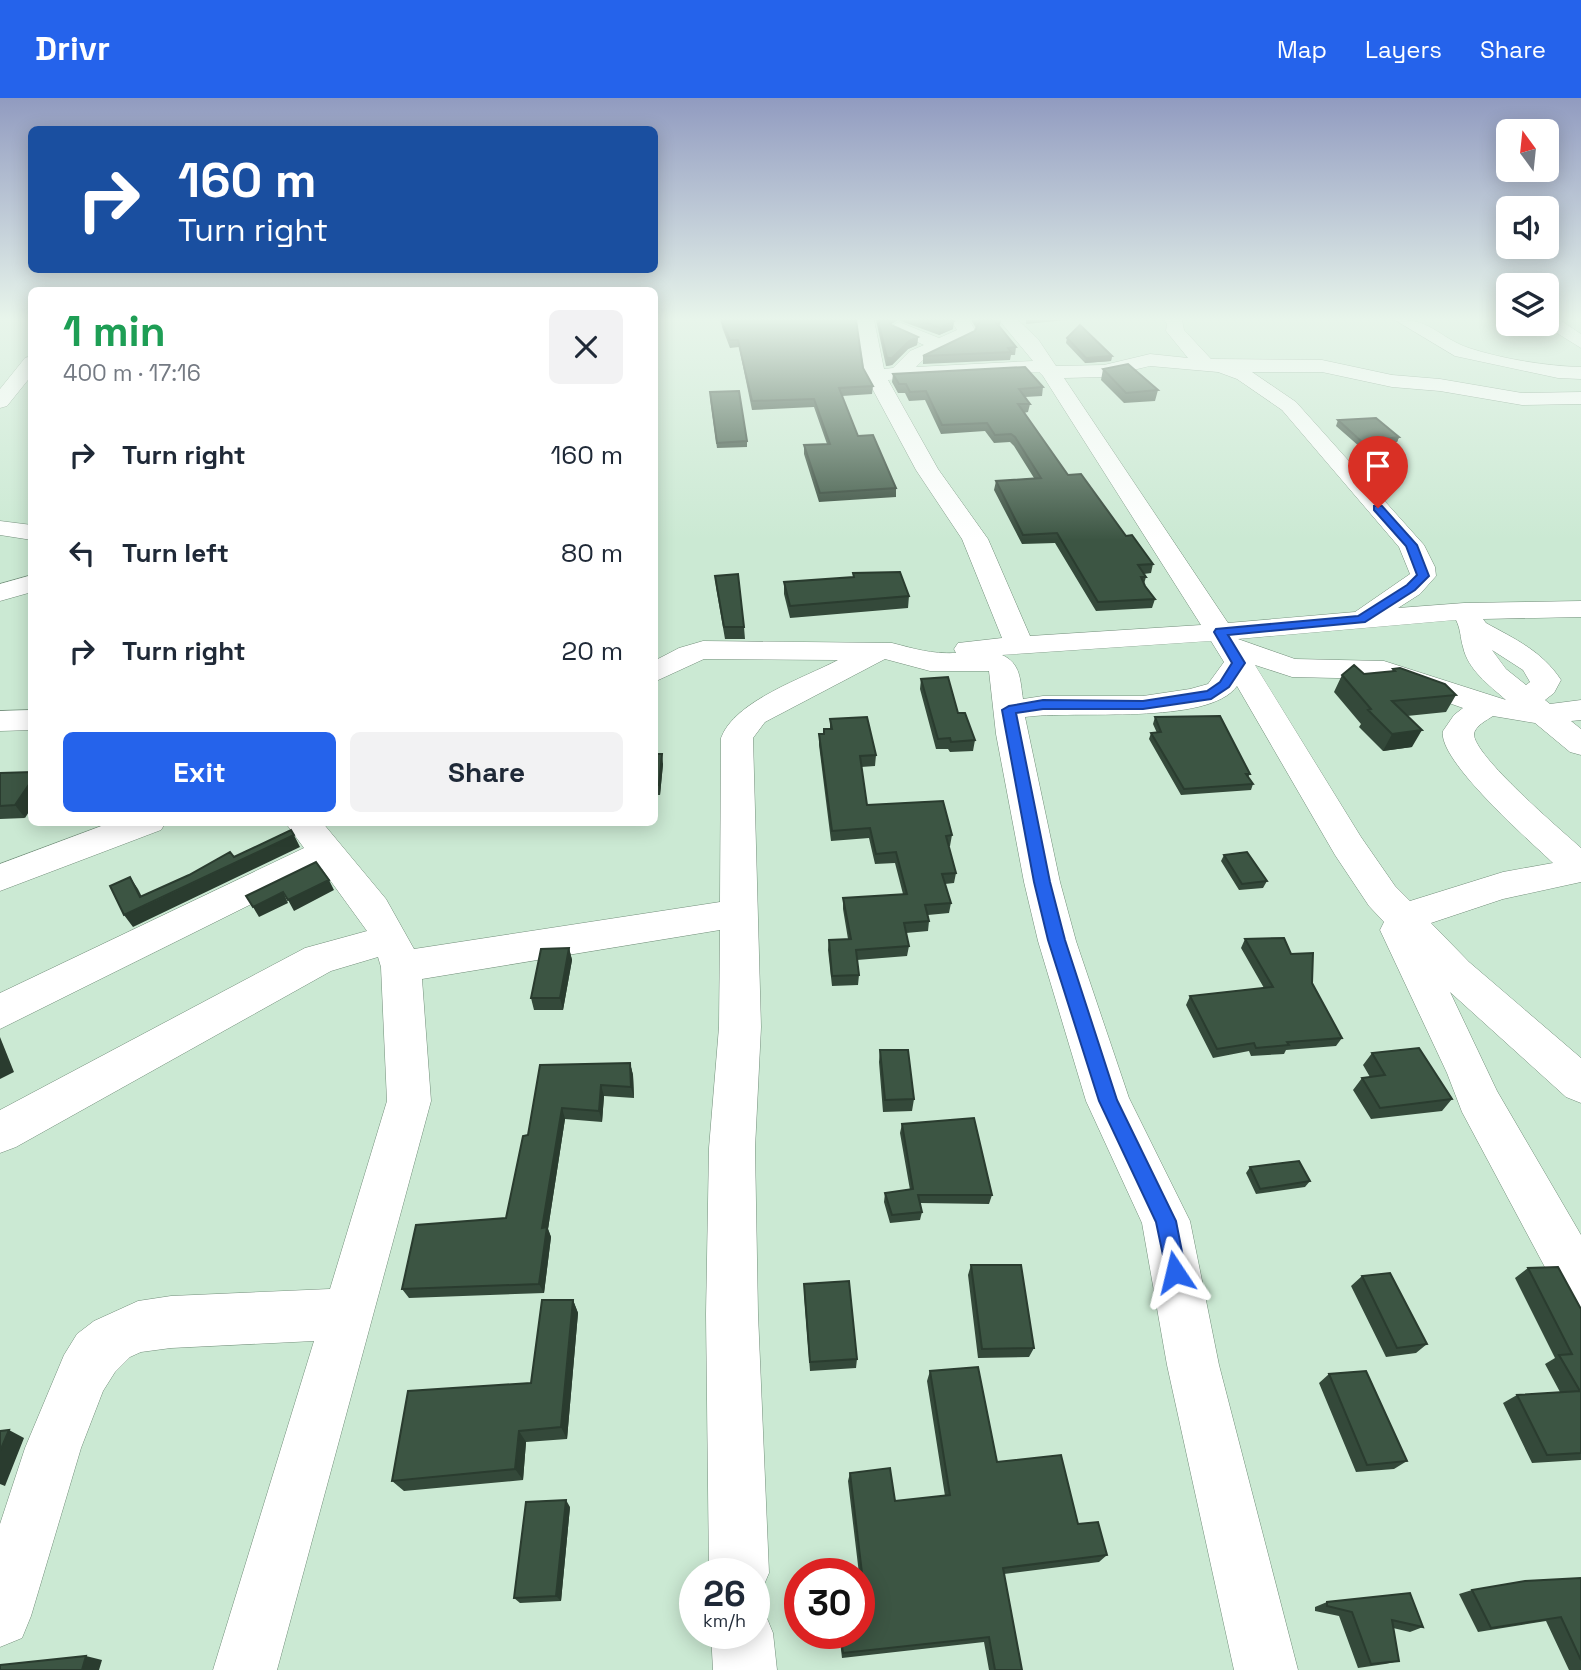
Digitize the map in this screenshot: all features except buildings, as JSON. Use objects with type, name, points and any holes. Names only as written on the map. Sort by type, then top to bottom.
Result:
[{"type":"street","points":[[894,393],[927,470],[975,539],[1020,646]]},
{"type":"street","points":[[1063,393],[1229,648],[1348,846],[1392,907],[1455,973],[1581,1084]]},
{"type":"street","points":[[1271,393],[1289,406],[1411,545],[1423,576],[1361,620]]},
{"type":"street","points":[[1489,393],[1522,399],[1581,398]]},
{"type":"street","points":[[0,528],[28,532]]},
{"type":"street","points":[[0,593],[28,584]]},
{"type":"street","points":[[658,671],[689,654],[703,650],[885,652],[1020,646],[1229,648],[1361,620],[1469,620],[1581,609]]},
{"type":"street","points":[[1469,620],[1483,662],[1495,675],[1581,745]]},
{"type":"street","points":[[1229,648],[1292,668],[1384,670],[1488,706],[1581,710]]},
{"type":"street","points":[[1009,710],[1043,705],[1143,705],[1211,695],[1225,685],[1229,648]]},
{"type":"street","points":[[739,1558],[732,1314],[732,1148],[740,1027],[735,748],[740,729],[765,708],[885,652],[922,663],[998,663],[1004,672],[1042,882],[1057,940],[1108,1101],[1166,1221],[1193,1365],[1266,1670]]},
{"type":"street","points":[[1392,907],[1470,895],[1520,881],[1567,873],[1574,869],[1571,859],[1498,790],[1463,751],[1458,738],[1460,728],[1488,706]]},
{"type":"street","points":[[0,721],[28,720]]},
{"type":"street","points":[[0,878],[138,826]]},
{"type":"street","points":[[0,1012],[314,837],[385,926],[396,953],[409,1101],[245,1670]]},
{"type":"street","points":[[1392,907],[1478,1098],[1581,1283]]},
{"type":"street","points":[[0,1133],[319,959],[396,953],[738,914]]},
{"type":"street","points":[[0,1614],[53,1448],[83,1374],[96,1353],[112,1339],[138,1327],[171,1322],[346,1314]]},
{"type":"street","points":[[743,1649],[745,1670]]},
{"type":"route","points":[[1175,1272],[1166,1221],[1108,1101],[1057,940],[1042,882],[1009,710],[1043,705],[1143,705],[1211,695],[1225,685],[1238,663],[1220,632],[1361,620],[1423,576],[1422,567],[1411,545],[1378,508]]}]
